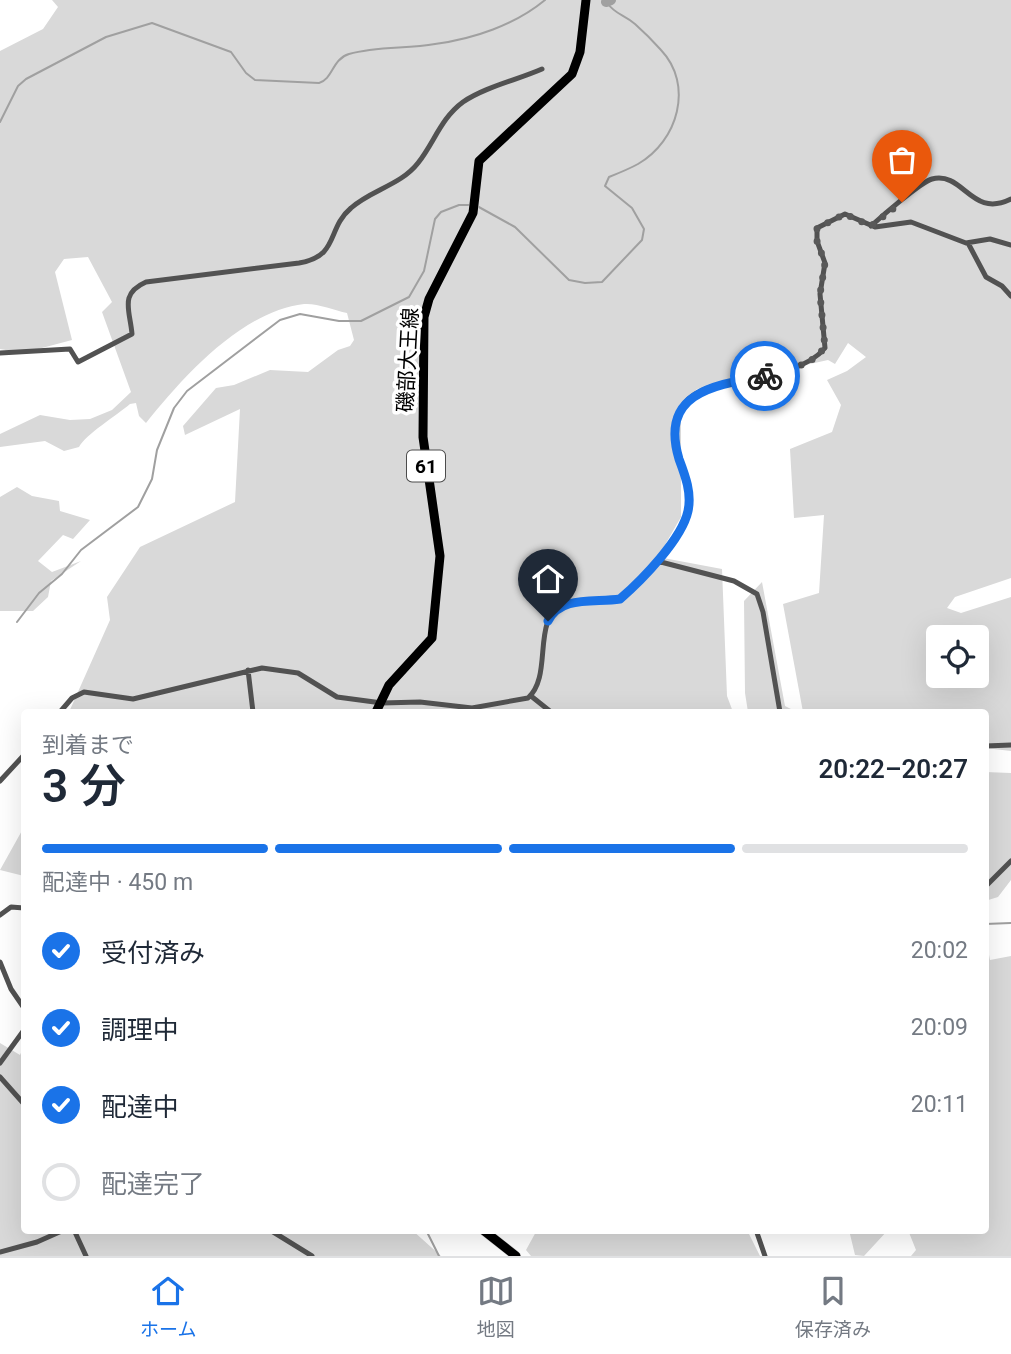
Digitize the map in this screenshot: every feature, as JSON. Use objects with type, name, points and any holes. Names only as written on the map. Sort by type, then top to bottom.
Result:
[{"type":"main road","name":"磯部大王線","points":[[378,709],[389,685],[432,638],[440,556],[423,437],[424,317],[429,299],[475,206],[479,161],[572,74],[580,52],[586,0]]},
{"type":"main road","points":[[488,1234],[516,1256]]},
{"type":"street","points":[[0,353],[70,349],[78,362],[132,334],[127,299],[138,286],[161,279],[316,258],[330,247],[346,213],[407,174],[418,163],[441,125],[463,102],[542,69]]},
{"type":"street","points":[[871,226],[922,184],[934,179],[951,182],[985,205],[1011,201]]},
{"type":"street","points":[[63,709],[72,698],[84,692],[133,699],[261,668],[299,673],[338,697],[382,703],[420,702],[472,708],[531,696],[540,683],[548,621],[556,609],[572,603],[620,599],[657,561],[682,528],[688,512],[689,492],[678,454],[675,425],[683,405],[703,391],[788,371],[818,356],[826,343],[820,294],[825,263],[816,232],[825,222],[845,214],[871,226],[911,222],[968,243],[990,239],[1011,244]]},
{"type":"street","points":[[968,243],[985,277],[1002,286],[1011,296]]},
{"type":"street","points":[[657,561],[734,581],[757,594],[764,612],[780,709]]},
{"type":"street","points":[[248,670],[253,709]]},
{"type":"street","points":[[531,696],[547,709]]},
{"type":"street","points":[[989,746],[1011,745]]},
{"type":"street","points":[[0,781],[21,759]]},
{"type":"street","points":[[989,883],[1011,861]]},
{"type":"street","points":[[0,915],[11,907],[21,908]]},
{"type":"street","points":[[0,962],[11,989],[21,1004]]},
{"type":"street","points":[[0,1063],[21,1034]]},
{"type":"street","points":[[0,1077],[21,1101]]},
{"type":"street","points":[[0,1252],[55,1234]]},
{"type":"street","points":[[76,1234],[86,1256]]},
{"type":"street","points":[[276,1234],[312,1256]]},
{"type":"street","points":[[757,1234],[765,1256]]},
{"type":"shaded area","points":[[52,0],[1011,0],[1011,578],[955,597],[947,608],[961,613],[1011,597],[1011,751],[989,748],[989,709],[802,709],[783,604],[819,593],[824,515],[794,518],[790,449],[832,432],[841,405],[827,380],[847,371],[866,357],[848,343],[835,364],[828,360],[697,389],[681,410],[681,517],[658,557],[722,569],[727,696],[732,709],[70,709],[110,620],[107,597],[140,547],[235,502],[240,409],[185,435],[183,426],[216,388],[234,385],[270,370],[308,372],[338,350],[350,346],[354,340],[347,313],[309,304],[281,309],[258,319],[216,349],[178,386],[146,423],[139,416],[136,403],[130,404],[102,425],[79,447],[64,451],[45,441],[0,447],[0,434],[40,415],[70,420],[90,419],[112,410],[131,392],[102,312],[112,302],[88,257],[64,259],[55,272],[72,340],[23,353],[0,349],[0,51],[43,29],[58,7]]},
{"type":"shaded area","points":[[17,487],[32,496],[59,501],[60,511],[90,520],[73,539],[63,535],[38,561],[52,572],[81,561],[51,581],[48,597],[33,611],[0,611],[0,497]]},
{"type":"shaded area","points":[[762,582],[785,706],[791,709],[748,709],[744,601]]},
{"type":"shaded area","points":[[989,772],[1011,773],[1011,880],[998,897],[989,900]]},
{"type":"shaded area","points":[[21,832],[21,875],[0,870]]},
{"type":"shaded area","points":[[989,955],[990,960],[1011,956],[1011,1256],[911,1256],[916,1250],[910,1234],[989,1234]]},
{"type":"shaded area","points":[[0,1043],[20,1055],[21,1053],[21,1234],[416,1234],[441,1256],[0,1256]]},
{"type":"shaded area","points":[[535,1234],[749,1234],[760,1256],[531,1256],[526,1250]]},
{"type":"shaded area","points":[[850,1234],[884,1234],[864,1256],[855,1255]]},
{"type":"waterway","points":[[0,122],[18,86],[26,79],[106,37],[152,23],[231,52],[246,73],[255,80],[319,83],[324,81],[339,60],[349,54],[464,39],[507,24],[545,0]]},
{"type":"waterway","points":[[606,2],[611,0]]},
{"type":"waterway","points":[[477,206],[515,227],[569,280],[602,282],[642,240],[644,229],[632,208],[605,186],[609,177],[638,164],[652,154],[663,141],[677,112],[677,79],[671,64],[658,47],[635,24],[613,10],[606,2]]},
{"type":"waterway","points":[[17,622],[39,593],[62,574],[81,550],[138,507],[152,479],[157,450],[174,408],[187,391],[280,320],[300,314],[339,321],[361,321],[409,297],[424,271],[435,219],[441,212],[459,205],[471,205]]},
{"type":"waterway","points":[[989,924],[1011,923]]},
{"type":"waterway","points":[[428,1234],[439,1256]]},
{"type":"way so far","points":[[765,376],[808,363],[825,348],[820,294],[825,263],[817,241],[817,228],[845,214],[871,226],[902,202]]},
{"type":"route","points":[[548,621],[556,609],[564,604],[620,599],[657,561],[682,528],[688,512],[689,492],[678,454],[675,425],[677,416],[688,398],[743,379],[765,376]]}]
